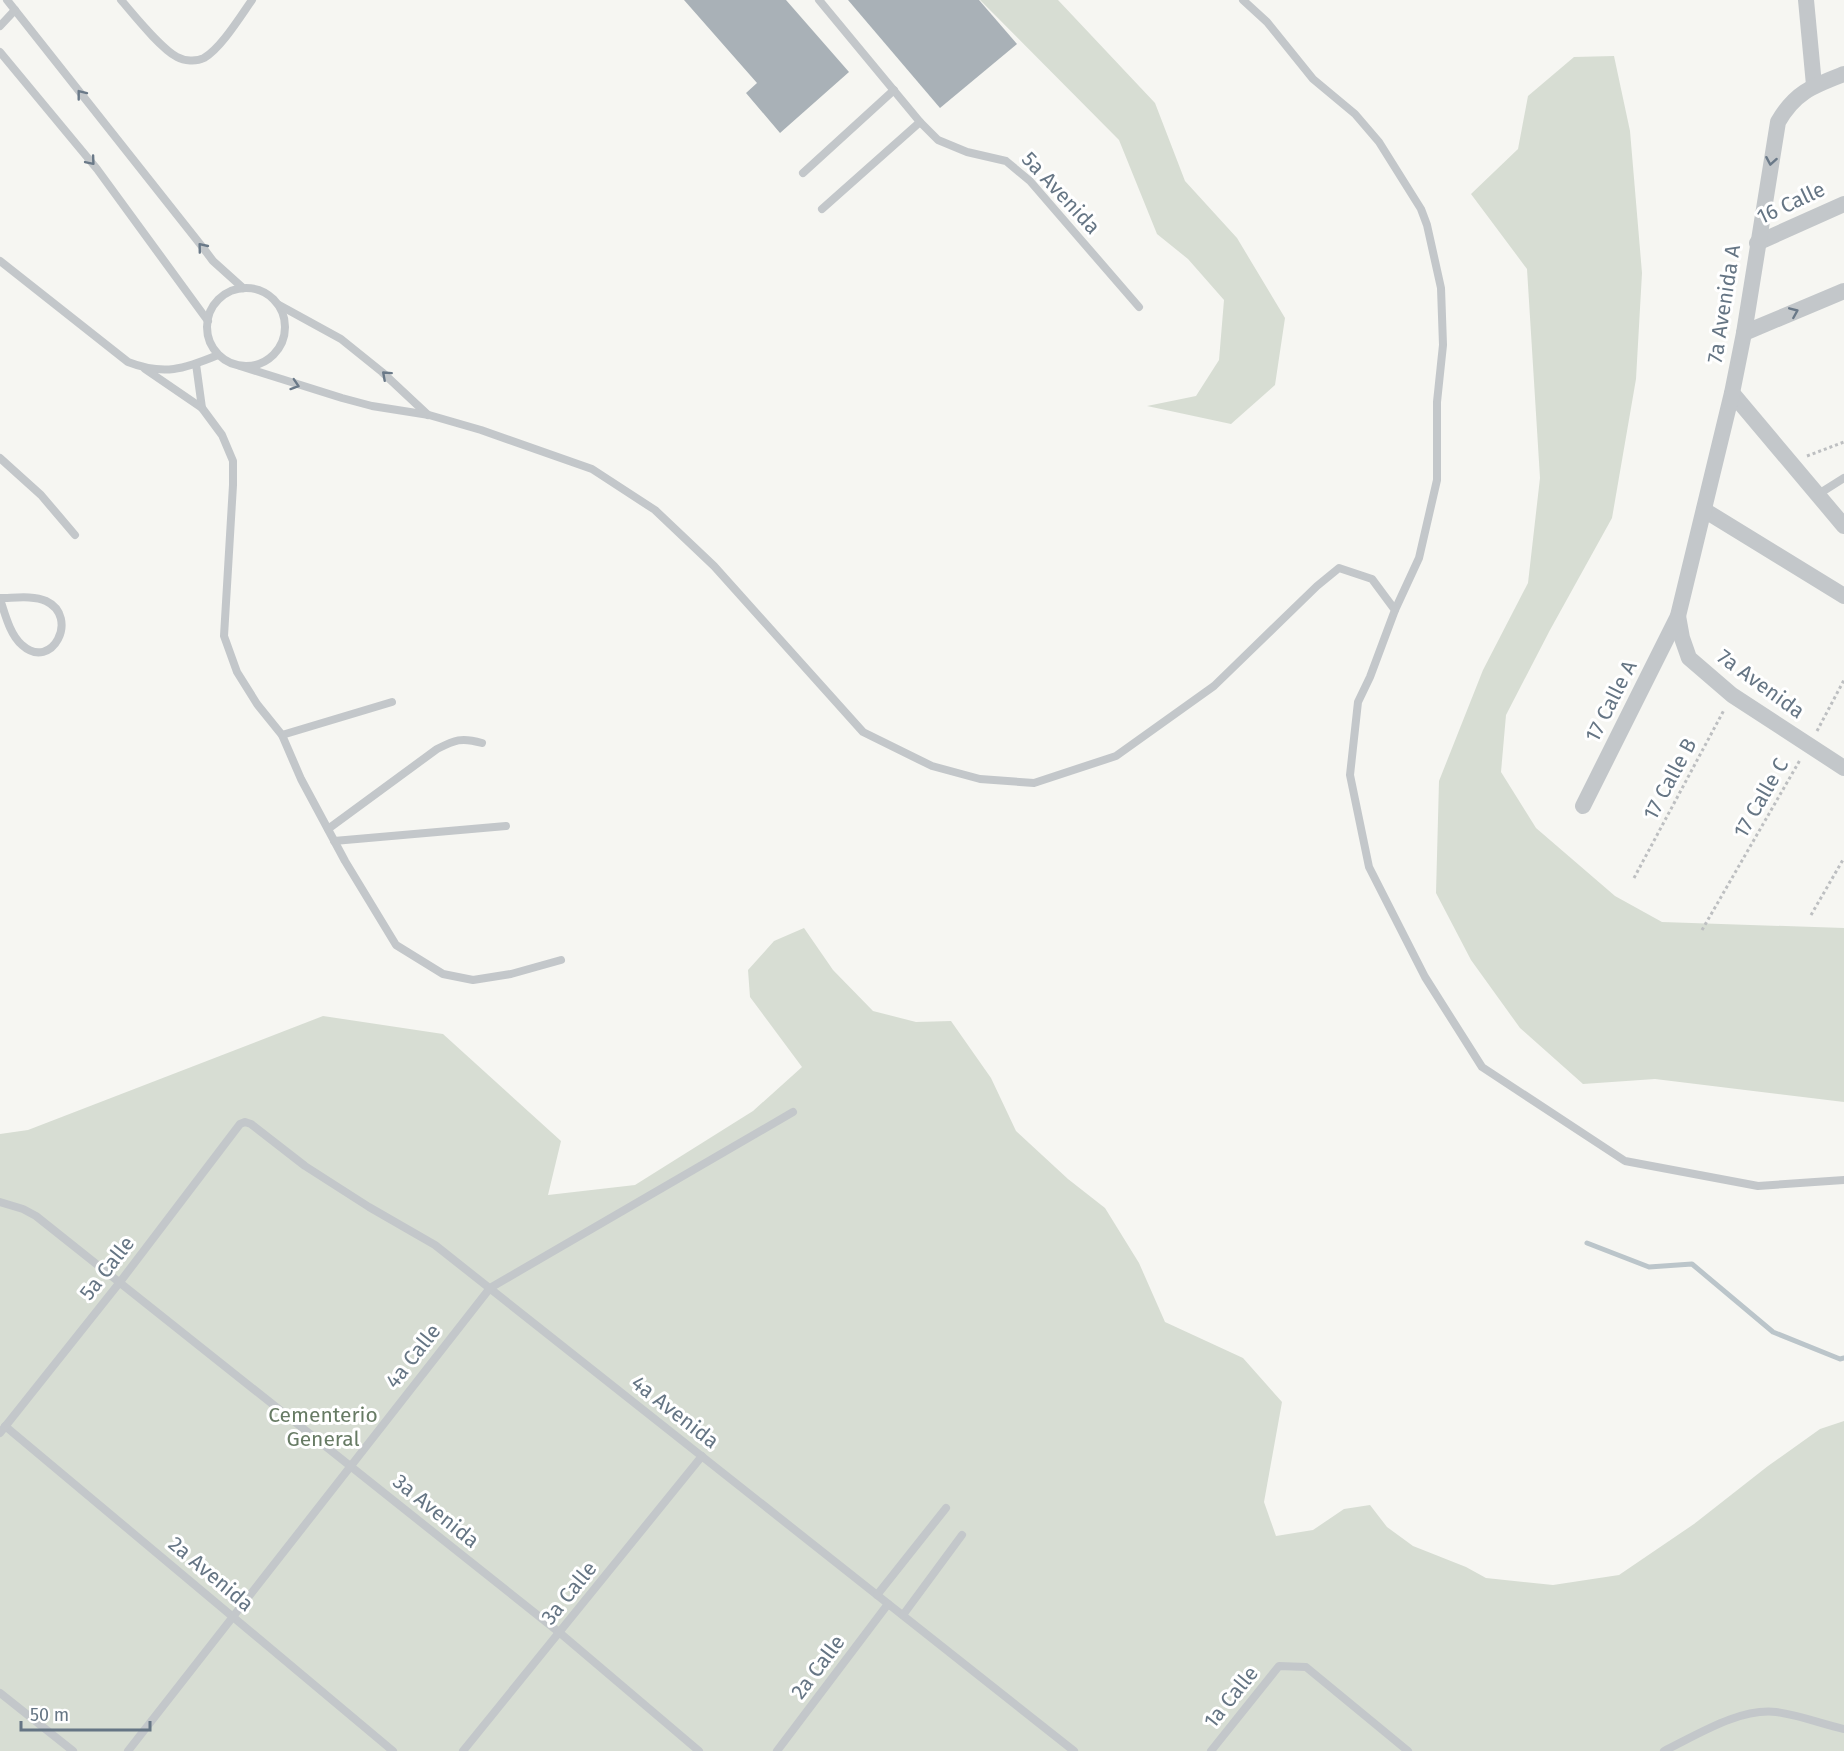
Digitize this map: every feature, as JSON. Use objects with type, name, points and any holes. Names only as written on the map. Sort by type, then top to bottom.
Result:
[{"type":"street","points":[[1806,0],[1815,85],[1844,74]]},
{"type":"street","name":"7a Avenida A","points":[[1678,616],[1732,393],[1778,122],[1787,106],[1800,94],[1815,85]]},
{"type":"street","name":"16 Calle","points":[[1757,243],[1844,204]]},
{"type":"street","points":[[1744,333],[1844,291]]},
{"type":"street","points":[[1732,393],[1844,526]]},
{"type":"street","points":[[1704,510],[1844,596]]},
{"type":"street","name":"7a Avenida","points":[[1678,616],[1689,658],[1732,695],[1844,768]]},
{"type":"street","name":"17 Calle A","points":[[1583,806],[1678,616]]},
{"type":"lane","points":[[7,0],[213,261],[243,288]]},
{"type":"lane","points":[[121,0],[168,51],[179,59],[195,61],[212,51],[252,0]]},
{"type":"lane","name":"5a Avenida","points":[[819,0],[920,122],[938,140],[967,152],[1006,161],[1030,182],[1139,307]]},
{"type":"lane","points":[[1243,0],[1267,22],[1313,79],[1355,114],[1378,142],[1421,209],[1427,225],[1441,288],[1443,345],[1437,402],[1437,480],[1419,558],[1395,610],[1370,677],[1358,702],[1350,775],[1369,867],[1425,977],[1482,1066],[1625,1161],[1758,1186],[1844,1180]]},
{"type":"lane","points":[[0,26],[15,10]]},
{"type":"lane","points":[[0,52],[97,169],[208,321]]},
{"type":"lane","points":[[803,173],[894,90]]},
{"type":"lane","points":[[822,209],[920,122]]},
{"type":"lane","points":[[0,261],[128,362],[145,369],[202,408],[222,435],[233,461],[224,636],[237,672],[257,704],[282,735],[301,779],[334,841],[396,945],[443,974],[473,980],[511,974],[561,960]]},
{"type":"lane","points":[[429,415],[382,372],[341,339],[257,289],[243,288],[230,291],[219,299],[212,309],[207,333],[218,355],[228,362],[342,398],[372,406],[429,415],[481,430],[592,469],[655,510],[714,566],[863,732],[932,766],[980,779],[1034,783],[1116,756],[1214,686],[1317,586],[1339,568],[1372,579],[1395,610]]},
{"type":"lane","points":[[240,366],[264,363],[282,344],[286,331],[279,304]]},
{"type":"lane","points":[[145,369],[186,368],[218,355]]},
{"type":"lane","points":[[196,364],[202,408]]},
{"type":"lane","points":[[0,458],[41,495],[75,535]]},
{"type":"lane","points":[[1816,495],[1844,478]]},
{"type":"lane","points":[[0,598],[34,598],[46,601],[55,607],[61,617],[62,629],[59,639],[51,649],[40,653],[23,646],[13,632],[0,598]]},
{"type":"lane","points":[[282,735],[392,702]]},
{"type":"lane","points":[[328,829],[436,749],[456,740],[468,739],[482,743]]},
{"type":"lane","points":[[334,841],[506,826]]},
{"type":"lane","name":"4a Calle","points":[[128,1751],[490,1288],[793,1112]]},
{"type":"lane","name":"4a Avenida","points":[[240,1124],[245,1122],[251,1124],[305,1166],[369,1207],[435,1245],[1074,1751]]},
{"type":"lane","name":"5a Calle","points":[[2,1430],[120,1282],[240,1124]]},
{"type":"lane","name":"3a Avenida","points":[[0,1202],[23,1209],[36,1216],[560,1633],[699,1751]]},
{"type":"lane","name":"2a Avenida","points":[[2,1430],[233,1616],[393,1751]]},
{"type":"lane","name":"3a Calle","points":[[463,1751],[702,1456]]},
{"type":"lane","points":[[877,1595],[946,1508]]},
{"type":"lane","points":[[903,1615],[962,1535]]},
{"type":"lane","name":"2a Calle","points":[[777,1751],[888,1604]]},
{"type":"lane","name":"1a Calle","points":[[1211,1751],[1279,1666],[1306,1667],[1408,1751]]},
{"type":"lane","points":[[0,1693],[73,1751]]},
{"type":"lane","points":[[1664,1751],[1739,1716],[1757,1712],[1777,1712],[1844,1730]]},
{"type":"path","points":[[1789,463],[1844,442]]},
{"type":"path","name":"17 Calle C","points":[[1702,930],[1809,746],[1844,680]]},
{"type":"path","name":"17 Calle B","points":[[1634,878],[1732,695]]},
{"type":"path","points":[[1811,915],[1844,858]]},
{"type":"green space","points":[[980,0],[1058,0],[1155,103],[1185,181],[1237,238],[1285,318],[1275,385],[1231,424],[1147,406],[1196,396],[1219,360],[1224,300],[1188,259],[1157,234],[1119,140]]},
{"type":"green space","points":[[1614,56],[1630,131],[1642,273],[1636,379],[1612,518],[1506,715],[1501,772],[1536,828],[1615,896],[1662,922],[1844,928],[1844,1102],[1655,1079],[1583,1084],[1520,1028],[1471,960],[1436,893],[1439,781],[1483,670],[1528,583],[1540,478],[1527,269],[1471,194],[1518,149],[1528,96],[1574,57]]},
{"type":"green space","name":"Cementerio General","points":[[804,928],[833,970],[873,1011],[916,1022],[951,1021],[991,1078],[1016,1131],[1068,1179],[1105,1208],[1139,1263],[1165,1322],[1243,1358],[1282,1402],[1264,1502],[1276,1536],[1313,1530],[1344,1509],[1370,1505],[1387,1527],[1413,1546],[1466,1567],[1486,1578],[1553,1585],[1619,1575],[1694,1524],[1820,1429],[1844,1421],[1844,1751],[0,1751],[0,1134],[28,1130],[323,1016],[443,1034],[561,1141],[548,1195],[635,1185],[753,1111],[802,1067],[750,997],[748,970],[774,941]]},
{"type":"building","points":[[684,0],[786,0],[849,72],[780,133],[746,93],[757,83]]},
{"type":"building","points":[[848,0],[979,0],[1017,44],[940,108]]},
{"type":"waterway","points":[[1587,1243],[1649,1267],[1692,1264],[1773,1332],[1840,1359],[1844,1358]]}]
